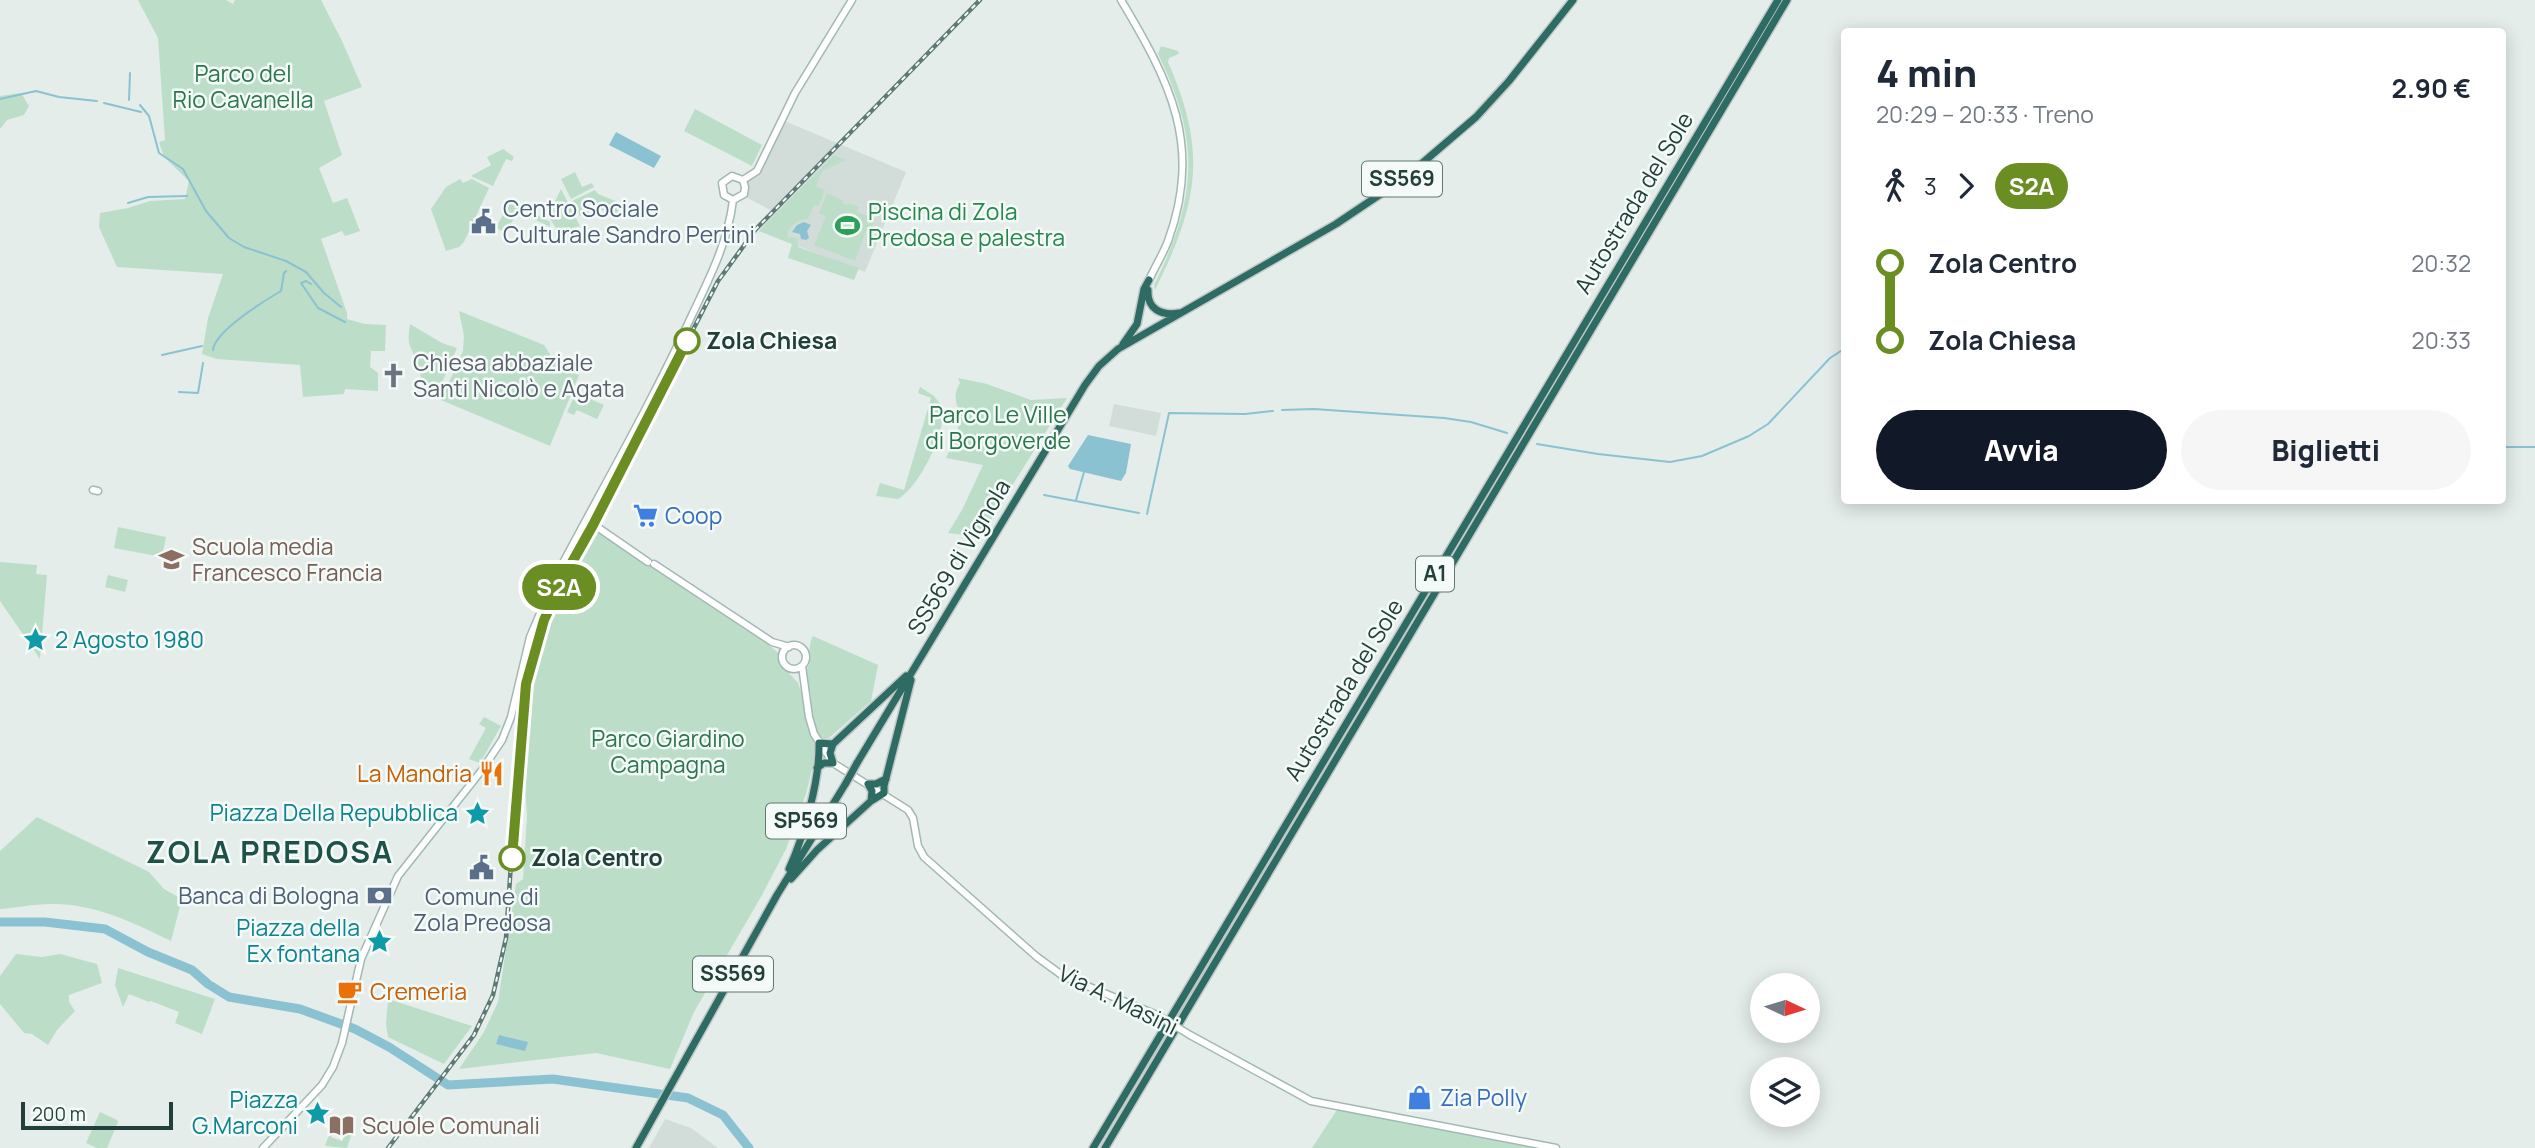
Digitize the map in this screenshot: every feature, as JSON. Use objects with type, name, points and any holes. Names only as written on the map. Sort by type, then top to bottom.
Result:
[{"type":"highway","name":"SS569 di Vignola","points":[[636,1148],[777,895],[1099,366],[1118,349],[1344,219],[1430,157],[1475,117],[1509,81],[1573,0]]},
{"type":"highway","name":"Autostrada del Sole","points":[[1093,1148],[1778,0]]},
{"type":"highway","name":"Autostrada del Sole","points":[[1105,1148],[1787,0]]},
{"type":"highway","name":"SS569","points":[[1149,279],[1147,298],[1154,309],[1168,314],[1189,309]]},
{"type":"highway","name":"SS569","points":[[1118,349],[1137,324],[1144,289],[1149,279]]},
{"type":"highway","points":[[817,768],[833,762],[830,753],[833,744],[916,666]]},
{"type":"highway","points":[[884,793],[905,699],[916,666]]},
{"type":"highway","points":[[819,743],[833,744]]},
{"type":"highway","name":"SP569","points":[[777,895],[806,823],[819,743]]},
{"type":"highway","name":"SP569","points":[[871,802],[872,792],[868,784],[876,784],[886,779]]},
{"type":"highway","name":"SP569","points":[[777,895],[817,850],[884,793]]},
{"type":"main road","points":[[743,180],[757,171],[795,93],[852,0]]},
{"type":"main road","points":[[1121,0],[1166,82],[1177,116],[1182,155],[1182,177],[1175,219],[1167,243],[1149,279]]},
{"type":"main road","points":[[732,176],[743,180],[745,187],[741,197],[733,200],[724,195],[722,184],[732,176]]},
{"type":"main road","points":[[263,1148],[322,1085],[333,1067],[342,1043],[368,940],[397,876],[482,770],[502,740],[511,717],[522,663],[556,576],[676,351],[726,238],[733,200]]},
{"type":"main road","name":"Via A. Masini","points":[[587,520],[772,642],[789,647],[798,646],[803,650],[805,660],[802,666],[809,717],[819,743],[833,762],[908,810],[913,818],[918,846],[932,866],[1037,957],[1063,976],[1157,1015],[1311,1101],[1556,1148]]},
{"type":"main road","name":"Via A. Masini","points":[[772,642],[785,664],[804,684]]},
{"type":"main road","points":[[782,658],[789,647]]},
{"type":"main road","points":[[791,668],[802,666]]},
{"type":"shaded area","points":[[780,119],[906,172],[865,272],[759,231],[774,212],[740,194]]},
{"type":"shaded area","points":[[1114,404],[1161,413],[1156,436],[1109,426]]},
{"type":"shaded area","points":[[665,1119],[691,1128],[718,1148],[649,1148]]},
{"type":"green space","name":"Parco del Rio Cavanella","points":[[138,0],[226,0],[233,4],[235,0],[321,0],[362,87],[324,101],[342,155],[319,168],[333,203],[347,198],[360,231],[345,236],[342,231],[321,239],[347,319],[365,324],[386,325],[385,351],[371,351],[370,367],[378,373],[378,391],[345,389],[344,394],[303,397],[300,365],[217,359],[202,354],[208,318],[223,274],[117,267],[99,227],[100,213],[150,201],[185,199],[189,181],[164,157],[159,142],[165,140],[158,38]]},
{"type":"green space","points":[[1161,46],[1178,51],[1179,54],[1169,58],[1168,62],[1189,124],[1193,178],[1181,230],[1155,290],[1154,285],[1179,225],[1186,197],[1188,170],[1182,115],[1158,54]]},
{"type":"green space","points":[[21,93],[29,106],[24,115],[7,120],[0,129],[0,96]]},
{"type":"green space","points":[[695,109],[762,145],[752,166],[684,131]]},
{"type":"green space","points":[[503,149],[514,157],[512,161],[506,159],[493,186],[471,176],[491,165],[487,157]]},
{"type":"green space","points":[[834,155],[846,160],[822,171],[816,186],[825,190],[819,206],[814,205],[808,219],[791,226],[787,237],[797,238],[798,247],[859,268],[854,280],[788,258],[792,244],[759,231]]},
{"type":"green space","points":[[575,172],[582,187],[592,183],[594,187],[571,199],[561,179]]},
{"type":"green space","points":[[460,179],[463,183],[472,179],[489,188],[464,242],[459,247],[446,251],[431,209],[446,187]]},
{"type":"green space","points":[[561,189],[580,226],[566,232],[556,228],[548,216]]},
{"type":"green space","points":[[595,190],[598,194],[625,205],[619,216],[600,209],[580,216],[572,201]]},
{"type":"green space","name":"Piscina di Zola Predosa e palestra","points":[[827,193],[842,200],[844,204],[859,207],[857,212],[875,219],[870,232],[866,231],[855,261],[814,245],[826,216],[819,213]]},
{"type":"green space","points":[[510,201],[550,222],[550,227],[518,211],[506,233],[498,229]]},
{"type":"green space","points":[[459,311],[544,345],[557,365],[579,375],[550,446],[441,400],[463,351],[464,336]]},
{"type":"green space","points":[[410,324],[442,343],[457,348],[437,394],[423,385],[409,344]]},
{"type":"green space","name":"Parco Le Ville di Borgoverde","points":[[958,378],[987,384],[1031,400],[1067,398],[980,537],[948,533],[983,465],[946,458],[958,426]]},
{"type":"green space","points":[[920,387],[934,396],[941,405],[942,425],[935,446],[925,467],[905,494],[898,499],[876,496],[880,483],[904,490],[931,398],[918,393]]},
{"type":"green space","points":[[576,393],[604,405],[597,419],[577,410],[574,415],[567,412]]},
{"type":"green space","points":[[118,527],[166,537],[162,557],[114,548]]},
{"type":"green space","name":"Parco Giardino Campagna","points":[[596,527],[694,590],[696,597],[778,653],[780,663],[798,683],[819,741],[806,794],[786,849],[694,1012],[670,1069],[596,1053],[459,1069],[484,1032],[498,1002],[516,884],[523,879],[527,816],[523,755],[531,685],[551,622]]},
{"type":"green space","points":[[0,562],[37,565],[36,574],[47,575],[40,659],[0,601]]},
{"type":"green space","points":[[108,575],[128,580],[125,592],[105,587]]},
{"type":"green space","points":[[813,636],[878,665],[871,701],[829,738],[818,734],[808,710],[811,696],[805,673]]},
{"type":"green space","points":[[484,717],[501,726],[480,763],[469,759],[486,728],[479,724]]},
{"type":"green space","points":[[37,817],[149,872],[164,889],[182,899],[171,941],[127,921],[81,907],[44,904],[0,909],[0,851]]},
{"type":"green space","points":[[16,954],[42,957],[60,954],[97,964],[102,983],[69,995],[69,1002],[75,1011],[57,1030],[48,1045],[32,1034],[24,1033],[0,1004],[0,976]]},
{"type":"green space","points":[[118,968],[215,999],[202,1034],[175,1023],[179,1012],[151,1001],[129,994],[123,1007],[115,985]]},
{"type":"green space","points":[[388,999],[472,1026],[444,1064],[388,1037]]},
{"type":"green space","points":[[1340,1105],[1555,1148],[1312,1148]]},
{"type":"green space","points":[[100,1112],[118,1122],[107,1148],[97,1148],[86,1143]]},
{"type":"green space","points":[[346,1131],[352,1133],[347,1148],[325,1146],[329,1134],[342,1141]]},
{"type":"water","points":[[616,132],[661,156],[654,168],[609,145]]},
{"type":"water","points":[[804,222],[811,225],[807,231],[809,238],[806,240],[801,239],[800,234],[792,232],[797,225]]},
{"type":"water","points":[[1088,435],[1131,444],[1126,473],[1121,481],[1070,469],[1068,466]]},
{"type":"water","points":[[499,1035],[528,1042],[525,1051],[496,1044]]},
{"type":"waterway","points":[[129,100],[130,73]]},
{"type":"waterway","points":[[0,99],[36,91],[59,97],[97,101]]},
{"type":"waterway","points":[[104,103],[141,112]]},
{"type":"waterway","points":[[140,105],[149,116],[159,153],[183,169],[206,211],[229,238],[244,247],[286,261],[306,272],[324,293],[341,307]]},
{"type":"waterway","points":[[128,203],[148,197],[187,196]]},
{"type":"waterway","points":[[213,350],[216,342],[231,326],[281,291],[286,271]]},
{"type":"waterway","points":[[311,284],[306,281],[301,283],[318,308],[345,322]]},
{"type":"waterway","points":[[162,355],[202,346]]},
{"type":"waterway","points":[[1537,444],[1670,462],[1702,456],[1749,436],[1768,424],[1830,358],[1841,351]]},
{"type":"waterway","points":[[179,392],[198,393],[203,363]]},
{"type":"waterway","points":[[1282,410],[1314,409],[1444,418],[1471,422],[1507,433]]},
{"type":"waterway","points":[[1147,514],[1169,413],[1245,414],[1273,411]]},
{"type":"waterway","points":[[2506,447],[2535,447]]},
{"type":"waterway","points":[[1076,500],[1084,472]]},
{"type":"waterway","points":[[1044,495],[1139,513]]},
{"type":"waterway","points":[[0,922],[45,922],[105,929],[148,952],[192,970],[229,997],[300,1009],[355,1029],[389,1047],[448,1085],[553,1079],[688,1098],[723,1115],[749,1148]]},
{"type":"railway","points":[[388,1148],[474,1035],[493,995],[506,938],[518,758],[526,684],[544,620],[566,573],[718,281],[756,229],[980,0]]},
{"type":"train","name":"S2A","points":[[512,858],[526,684],[544,620],[687,341]]},
{"type":"place","name":"Centro Sociale Culturale Sandro Pertini","points":[[483,222]]},
{"type":"place","name":"Piscina di Zola Predosa e palestra","points":[[848,225]]},
{"type":"place","name":"Zola Chiesa","points":[[687,341]]},
{"type":"place","name":"Chiesa abbaziale Santi Nicolò e Agata","points":[[393,376]]},
{"type":"place","name":"Coop","points":[[645,516]]},
{"type":"place","name":"Scuola media Francesco Francia","points":[[172,560]]},
{"type":"place","name":"2 Agosto 1980","points":[[35,640]]},
{"type":"place","name":"La Mandria","points":[[492,774]]},
{"type":"place","name":"Piazza Della Repubblica","points":[[478,813]]},
{"type":"place","name":"Zola Centro","points":[[512,858]]},
{"type":"place","name":"Comune di Zola Predosa","points":[[482,867]]},
{"type":"place","name":"Banca di Bologna","points":[[379,896]]},
{"type":"place","name":"Piazza della Ex fontana","points":[[380,941]]},
{"type":"place","name":"Cremeria","points":[[350,992]]},
{"type":"place","name":"Zia Polly","points":[[1420,1098]]},
{"type":"place","name":"Piazza G.Marconi","points":[[318,1113]]},
{"type":"place","name":"Scuole Comunali","points":[[342,1126]]},
{"type":"district","name":"ZOLA PREDOSA","points":[[270,853]]}]
